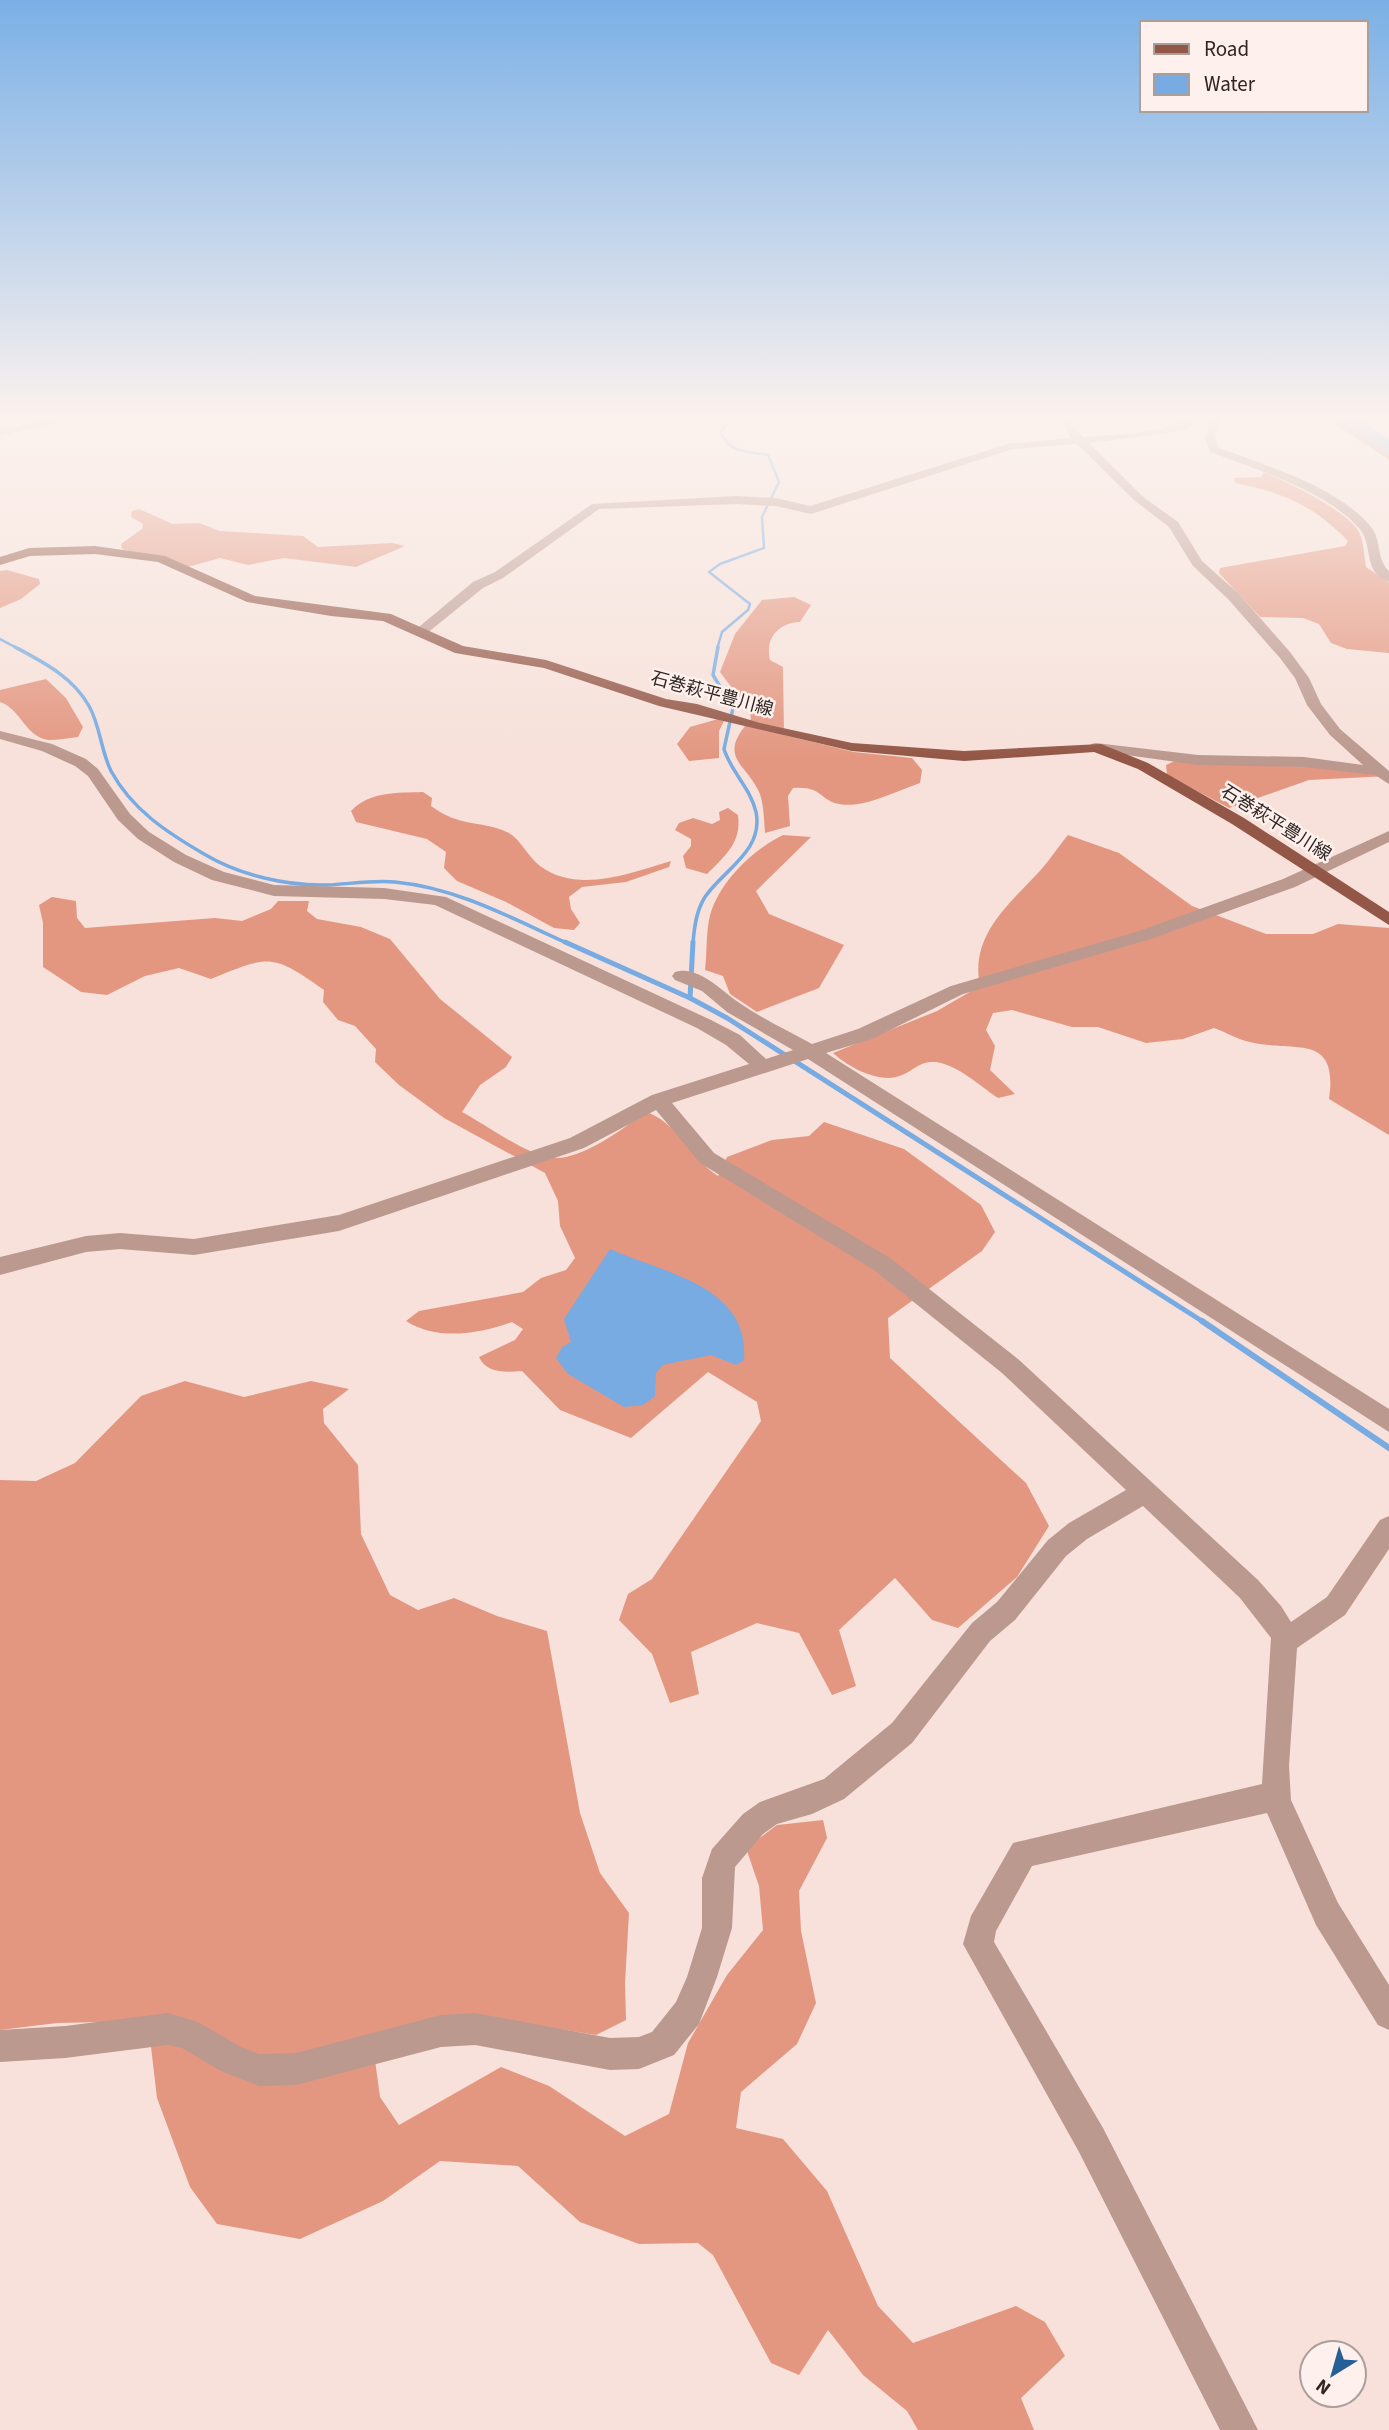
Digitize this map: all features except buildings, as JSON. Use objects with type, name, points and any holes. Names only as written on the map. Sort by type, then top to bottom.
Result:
[{"type":"main road","name":"石巻萩平豊川線","points":[[0,561],[29,552],[122,552],[178,565],[252,599],[331,612],[386,617],[460,650],[546,664],[664,703],[698,708],[757,727],[852,747],[964,756],[1096,747],[1143,766],[1317,870],[1389,920]]},
{"type":"street","points":[[421,631],[478,585],[499,575],[558,531]]},
{"type":"street","points":[[1178,531],[1197,563],[1233,596],[1285,655],[1302,678],[1314,705],[1335,732],[1385,774]]},
{"type":"street","points":[[1368,531],[1376,566],[1389,578]]},
{"type":"street","points":[[0,735],[44,748],[91,769],[126,820],[185,860],[219,876],[280,893],[414,895],[440,901],[704,1024],[770,1066]]},
{"type":"street","points":[[1096,747],[1198,760],[1304,762],[1385,774]]},
{"type":"street","points":[[0,1266],[38,1254],[86,1244],[120,1241],[194,1247],[339,1223],[578,1143],[659,1100],[809,1054],[892,1023],[957,990],[1145,935],[1289,883],[1389,836]]},
{"type":"street","points":[[681,976],[701,984],[1345,1397],[1389,1422]]},
{"type":"street","points":[[659,1100],[707,1158],[882,1264],[940,1307],[1010,1366],[1249,1589],[1272,1615],[1284,1636],[1275,1766],[1278,1800],[1292,1841],[1327,1914],[1389,2014]]},
{"type":"street","points":[[0,2046],[65,2042],[168,2029],[187,2033],[232,2060],[259,2070],[296,2069],[441,2031],[475,2029],[610,2054],[639,2053],[663,2044],[688,2012],[702,1977],[717,1928],[718,1878],[722,1859],[753,1824],[770,1812],[812,1800],[834,1789],[902,1733],[974,1640],[1006,1611],[1057,1548],[1078,1531],[1144,1492]]},
{"type":"street","points":[[1284,1636],[1293,1636],[1336,1606],[1389,1528]]},
{"type":"street","points":[[1240,2430],[1091,2140],[978,1944],[982,1927],[1023,1853],[1265,1798],[1278,1800]]},
{"type":"shaded area","points":[[139,531],[227,531],[303,536],[318,547],[392,543],[405,546],[356,567],[284,558],[248,565],[220,558],[188,567],[122,549],[121,544]]},
{"type":"shaded area","points":[[1338,531],[1358,531],[1366,567],[1389,583],[1389,653],[1347,649],[1331,643],[1319,624],[1303,618],[1260,617],[1219,573],[1220,568],[1345,546],[1348,541]]},
{"type":"shaded area","points":[[7,570],[39,579],[40,584],[21,599],[0,608],[0,571]]},
{"type":"shaded area","points":[[794,597],[811,605],[800,622],[785,625],[775,633],[769,645],[770,660],[783,667],[784,735],[854,752],[912,758],[922,770],[920,783],[858,804],[839,804],[827,800],[816,791],[793,788],[788,796],[790,826],[765,833],[760,794],[737,760],[735,752],[735,743],[751,719],[750,712],[720,672],[735,634],[762,600]]},
{"type":"shaded area","points":[[46,679],[66,698],[83,727],[78,737],[52,740],[41,738],[0,702],[0,690]]},
{"type":"shaded area","points":[[718,719],[724,721],[719,731],[719,758],[689,761],[677,744],[690,727]]},
{"type":"shaded area","points":[[1177,760],[1389,771],[1389,776],[1309,780],[1229,808],[1167,775],[1166,765]]},
{"type":"shaded area","points":[[423,792],[432,798],[431,806],[442,813],[461,821],[507,832],[540,866],[571,879],[588,880],[622,875],[671,861],[669,867],[626,882],[582,887],[569,897],[571,909],[580,923],[574,930],[554,928],[506,902],[457,881],[444,868],[446,852],[427,839],[356,822],[351,811],[358,804],[375,796]]},
{"type":"shaded area","points":[[728,808],[738,815],[739,825],[731,848],[707,874],[686,868],[683,856],[691,846],[691,839],[675,830],[679,823],[693,818],[712,824],[720,820],[719,812]]},
{"type":"shaded area","points":[[783,835],[811,837],[756,891],[769,914],[844,945],[819,988],[757,1012],[730,994],[723,976],[705,970],[708,926],[713,907],[727,882],[748,859]]},
{"type":"shaded area","points":[[1068,835],[1119,853],[1192,906],[1266,934],[1313,934],[1338,924],[1389,928],[1389,1135],[1329,1099],[1330,1077],[1327,1063],[1320,1054],[1309,1049],[1246,1041],[1214,1028],[1183,1039],[1146,1043],[1098,1027],[1072,1027],[1012,1010],[993,1013],[986,1030],[995,1046],[990,1070],[1015,1094],[998,1098],[961,1072],[944,1064],[925,1063],[894,1078],[884,1078],[856,1069],[833,1053],[937,1011],[980,986],[980,952],[993,924]]},
{"type":"shaded area","points":[[52,897],[76,901],[77,918],[85,928],[215,918],[242,921],[271,909],[278,901],[309,901],[307,911],[317,919],[361,927],[390,939],[440,999],[512,1057],[506,1067],[480,1085],[462,1112],[520,1146],[544,1156],[566,1157],[590,1148],[646,1112],[666,1123],[708,1169],[718,1176],[727,1157],[772,1140],[809,1136],[824,1122],[904,1149],[981,1205],[995,1232],[982,1251],[888,1318],[890,1358],[1026,1483],[1049,1526],[1017,1577],[958,1628],[932,1620],[895,1578],[839,1630],[856,1686],[832,1695],[799,1633],[757,1623],[691,1652],[699,1694],[670,1703],[652,1654],[619,1620],[628,1594],[652,1579],[761,1421],[757,1402],[708,1372],[631,1438],[560,1410],[522,1371],[498,1371],[482,1363],[479,1357],[515,1340],[523,1329],[512,1322],[486,1330],[458,1334],[431,1331],[406,1321],[419,1311],[523,1292],[541,1278],[566,1270],[575,1258],[560,1226],[558,1201],[545,1173],[444,1118],[399,1085],[375,1062],[376,1049],[355,1026],[338,1020],[323,1002],[324,990],[281,964],[259,962],[211,979],[179,968],[145,976],[107,995],[81,992],[43,967],[43,923],[39,905]]},
{"type":"shaded area","points":[[185,1381],[244,1397],[311,1381],[349,1389],[323,1409],[324,1423],[358,1465],[361,1534],[390,1595],[418,1610],[454,1598],[497,1616],[547,1631],[580,1813],[600,1873],[629,1913],[626,2020],[596,2035],[475,2015],[372,2038],[380,2097],[399,2125],[501,2067],[549,2086],[625,2136],[669,2114],[688,2043],[727,1975],[763,1930],[759,1886],[746,1848],[777,1825],[823,1820],[827,1838],[799,1891],[801,1931],[816,2003],[797,2044],[741,2092],[736,2128],[783,2139],[827,2191],[878,2306],[913,2343],[1016,2306],[1045,2322],[1065,2356],[1021,2398],[1034,2430],[918,2430],[907,2411],[863,2375],[828,2330],[799,2375],[771,2363],[713,2255],[698,2243],[639,2244],[580,2222],[518,2166],[440,2161],[383,2201],[300,2239],[217,2224],[190,2187],[157,2098],[148,2021],[57,2023],[0,2030],[0,1480],[36,1481],[75,1463],[141,1396]]},
{"type":"water","points":[[610,1249],[677,1275],[718,1298],[733,1314],[742,1335],[744,1360],[736,1365],[711,1355],[663,1365],[656,1373],[655,1396],[643,1405],[624,1407],[568,1374],[556,1358],[562,1347],[571,1342],[564,1319]]},
{"type":"waterway","points":[[717,649],[722,632],[748,610],[750,604],[709,572],[720,564],[764,548],[763,531]]},
{"type":"waterway","points":[[0,639],[19,649]]},
{"type":"waterway","points":[[15,647],[56,671],[82,696],[93,713],[111,771],[140,809],[164,829],[218,861],[263,878],[295,884],[387,882],[418,885],[485,906],[569,944]]},
{"type":"waterway","points":[[693,944],[702,902],[748,849],[757,826],[753,804],[724,749],[733,708],[713,675],[718,647]]},
{"type":"waterway","points":[[565,942],[690,998]]},
{"type":"waterway","points":[[690,998],[693,942]]},
{"type":"waterway","points":[[690,998],[727,1018],[1204,1322]]},
{"type":"waterway","points":[[1204,1322],[1389,1448]]}]
